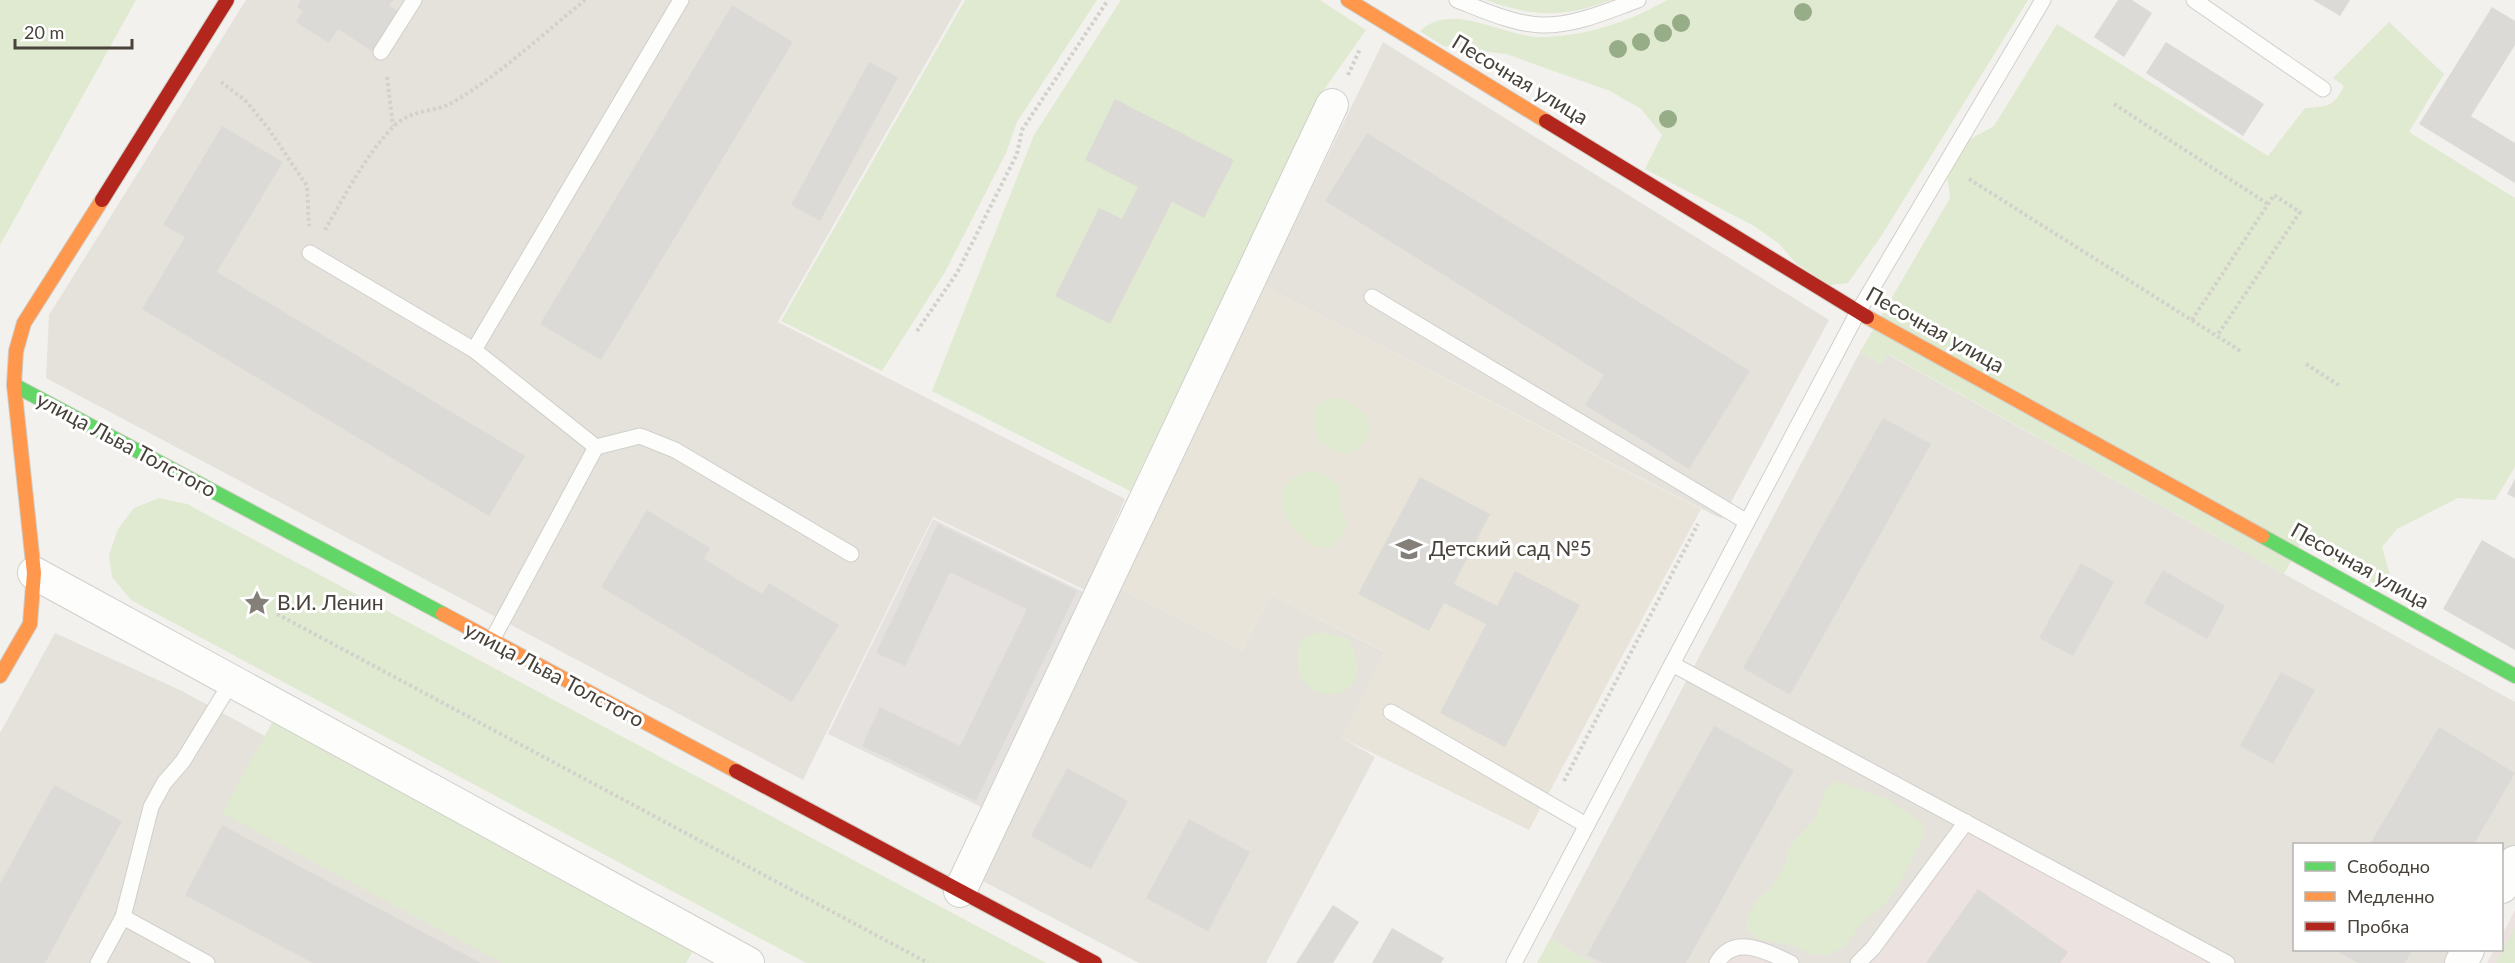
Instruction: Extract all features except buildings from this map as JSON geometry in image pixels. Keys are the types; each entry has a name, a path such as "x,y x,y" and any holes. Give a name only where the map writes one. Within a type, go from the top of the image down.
{"street":[{"path":"0,676 30,624 34,573 14,385 16,351 24,323 227,0"},
{"name":"Песочная улица","path":"1348,0 1858,312 2515,676"},
{"path":"960,891 1332,105"},
{"name":"улица Льва Толстого","path":"14,385 1095,963"},
{"path":"34,573 748,963"},
{"path":"2503,885 2515,862"}],"lane":[{"path":"381,52 414,0"},
{"path":"474,350 681,0"},
{"path":"1457,0 1494,14 1540,25 1583,20 1638,0"},
{"path":"1514,963 1858,312 2043,0"},
{"path":"2194,0 2323,89"},
{"path":"310,253 474,350 596,447"},
{"path":"1372,297 1747,522"},
{"path":"491,642 596,447 640,436 675,450 851,554"},
{"path":"1672,664 2227,963"},
{"path":"98,963 123,917 151,807 164,783 183,761 232,681"},
{"path":"1391,712 1586,825"},
{"path":"1858,963 1873,948 1966,822"},
{"path":"123,917 207,963"},
{"path":"1717,963 1733,948 1745,946 1757,947 1791,963"}],"path":[{"path":"310,253 364,165 393,127 414,112 452,104 483,84 585,0"},
{"path":"917,331 957,273 1017,154 1022,130 1108,0"},
{"path":"1350,70 1363,44"},
{"path":"381,52 389,88 393,127"},
{"path":"221,82 245,100 268,128 307,186 310,253"},
{"path":"2114,104 2268,204"},
{"path":"1944,164 2242,352"},
{"path":"2192,320 2274,195 2300,212 2217,336"},
{"path":"2306,364 2340,386"},
{"path":"1551,805 1711,500"},
{"path":"277,614 928,963"}],"shaded area":[{"path":"246,0 962,0 778,322 1125,499 1085,590 933,517 803,780 46,378 49,315"},
{"path":"1383,42 1829,320 1722,519 1264,286"},
{"name":"Детский сад №5","path":"1264,286 1701,509 1529,830 1342,738 1384,651 1271,595 1242,650 1120,589"},
{"path":"1860,352 1881,364 1887,354 2515,702 2515,862 2503,885 2503,843 2293,843 2293,951 2467,951 2461,963 1592,963 1550,939"},
{"path":"933,519 1084,592 981,807 828,734"},
{"path":"1120,589 1242,650 1271,595 1385,652 1342,738 1375,757 1266,963 1139,963 979,879"},
{"path":"55,633 182,691 681,963 0,963 0,733"},
{"path":"1966,822 2227,963 1858,963"},
{"path":"2515,910 2515,963 2487,963 2493,951 2503,951 2503,933"},
{"path":"1733,948 1791,963 1717,963"}],"green space":[{"path":"0,0 136,0 0,245"},
{"path":"965,0 1097,0 1017,122 1006,153 945,272 882,371 781,321"},
{"path":"1121,0 1320,0 1366,30 1321,94 1130,491 932,391 1034,135"},
{"path":"1486,0 1611,0 1579,10 1549,13 1519,10"},
{"path":"1667,0 2028,0 1880,238 1848,283 1830,285 1797,264 1778,243 1754,226 1645,169 1662,135 1641,109 1610,91 1506,54 1443,46 1420,31 1433,22 1447,19 1479,23 1527,36 1575,34 1622,21"},
{"path":"2389,22 2444,74 2409,132 2515,198 2515,467 2495,500 2458,498 2397,529 2382,547 2393,585 2386,590 2301,543 2284,574 1888,354 1881,364 1860,352 1950,198 1947,173 1963,143 1994,126 2057,24 2268,156 2305,108 2325,106 2333,102 2344,86 2333,78"},
{"path":"1335,397 1358,407 1365,415 1368,424 1369,433 1365,441 1357,449 1345,455 1321,442 1314,431 1314,415 1317,405"},
{"path":"1309,471 1325,474 1340,486 1341,509 1348,523 1341,537 1332,546 1320,547 1300,536 1286,518 1282,507 1281,497 1284,488 1291,479"},
{"path":"159,498 187,504 1046,963 806,963 131,600 112,577 109,555 118,529 134,508"},
{"path":"1320,632 1347,638 1357,662 1355,679 1346,690 1332,694 1316,692 1304,682 1298,664 1301,639"},
{"path":"273,721 693,951 686,963 502,963 222,813"},
{"path":"1838,781 1889,800 1923,823 1924,836 1899,884 1886,903 1863,922 1845,946 1830,954 1813,955 1791,945 1758,939 1747,930 1747,917 1760,897 1771,889 1786,862 1789,847 1815,819 1826,789"},
{"path":"2515,927 2515,963 2496,963"},
{"path":"1550,939 1592,963 1537,963"}],"traffic: fast":[{"path":"14,385 443,614"},
{"path":"2262,536 2515,676"}],"traffic: slow":[{"path":"1348,0 1546,121"},
{"path":"0,676 30,624 34,573 14,385 16,351 24,323 102,200"},
{"path":"1867,317 2262,536"},
{"path":"443,614 736,771"}],"traffic: jam":[{"path":"102,200 227,0"},
{"path":"1546,121 1867,317"},
{"path":"736,771 1095,963"}],"place":[{"name":"Детский сад №5","path":"1409,549"},
{"name":"В.И. Ленин","path":"257,603"}]}
